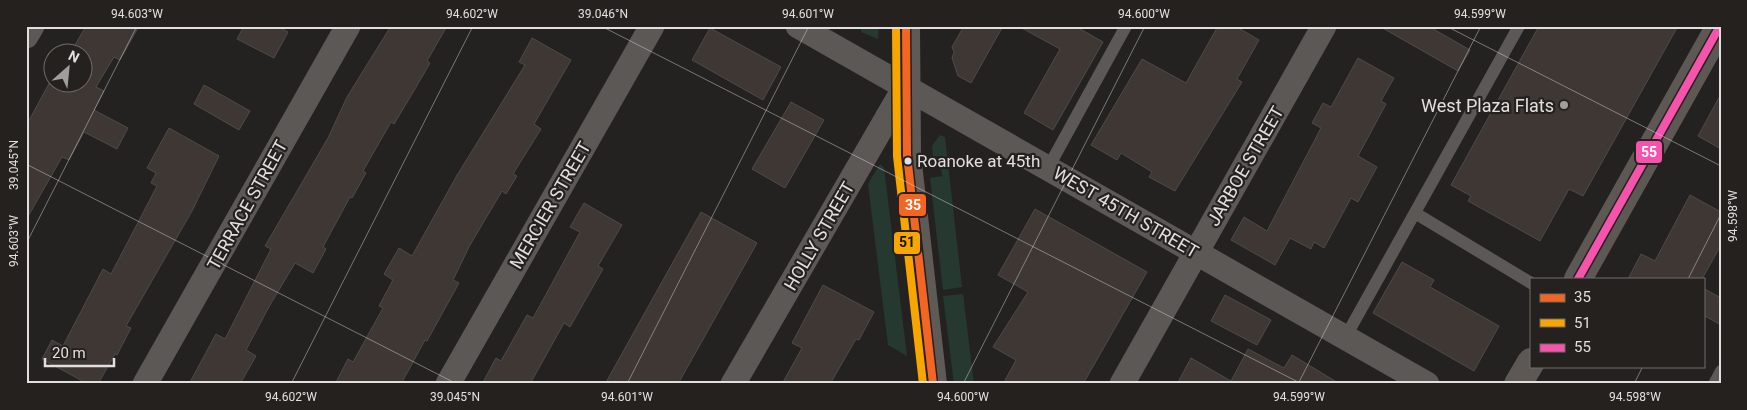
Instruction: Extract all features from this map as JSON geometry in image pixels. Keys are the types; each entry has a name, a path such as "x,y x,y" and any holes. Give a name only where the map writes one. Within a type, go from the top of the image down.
{"main road":[{"path":"1579,278 1720,26"},
{"path":"1518,384 1530,364"}],"street":[{"path":"26,36 32,26"},
{"name":"TERRACE STREET","path":"145,384 348,26"},
{"name":"MERCIER STREET","path":"448,384 652,26"},
{"name":"WEST 45TH STREET","path":"798,26 1427,384"},
{"name":"JARBOE STREET","path":"1122,384 1324,26"},
{"path":"908,28 905,87 908,155 933,384"},
{"name":"HOLLY STREET","path":"733,384 905,87"}],"lane":[{"path":"1048,168 1126,26"},
{"path":"1345,338 1519,26"},
{"path":"1415,213 1530,282"},
{"path":"1714,384 1721,371"}],"green space":[{"path":"861,26 879,26 878,39 861,32"},
{"path":"940,135 945,137 962,287 943,290 930,178 942,176 940,156 933,156 932,146"},
{"path":"880,164 884,168 907,356 888,345 868,184"},
{"path":"963,294 974,384 954,384 943,296"}],"building":[{"path":"86,26 139,26 120,60 114,57 96,87 104,91 94,110 128,128 117,149 84,132 69,160 62,157 26,220 26,126 44,92 92,92 92,42 77,42"},
{"path":"244,26 277,26 288,32 274,58 237,39"},
{"path":"391,26 447,26 427,61 430,63 415,89 394,124 391,122 363,171 366,173 352,198 350,197 323,247 326,249 313,273 295,263 270,305 246,350 256,356 240,384 189,384 216,334 225,339 271,249 265,246 328,138 347,97"},
{"path":"964,26 1003,26 971,83 958,76 952,58 954,52 952,47"},
{"path":"1018,26 1075,26 1103,42 1053,130 1024,113 1060,49"},
{"path":"1218,26 1235,26 1259,40 1237,79 1242,82 1175,191 1149,177 1152,172 1121,153 1117,160 1091,145 1142,59 1186,83"},
{"path":"1379,26 1428,26 1470,50 1458,71"},
{"name":"West Plaza Flats","path":"1539,26 1678,26 1583,196 1569,189 1540,241 1468,201 1471,196 1451,185"},
{"path":"710,28 781,67 763,100 692,60"},
{"path":"532,38 571,60 534,124 541,129 513,174 517,176 506,194 502,191 470,245 453,280 459,283 427,341 425,340 401,384 335,384 348,359 353,362 383,308 379,306 393,280 384,274 399,248 412,256 456,177 525,65 519,62"},
{"path":"1358,58 1394,78 1381,101 1386,104 1358,156 1377,167 1358,202 1351,198 1324,248 1314,242 1311,249 1290,238 1275,265 1231,240 1244,217 1267,231 1321,128 1312,123 1323,103 1331,107"},
{"path":"204,85 250,111 239,130 194,104"},
{"path":"1721,94 1721,149 1698,136"},
{"path":"791,102 824,120 785,188 752,169"},
{"path":"169,128 219,156 192,211 126,326 131,328 117,355 115,354 98,384 88,384 42,359 52,340 63,346 103,269 111,274 157,186 151,183 156,173 147,168"},
{"path":"1690,195 1721,212 1721,245 1703,278 1629,278 1641,254 1655,261"},
{"path":"584,203 622,225 598,266 603,269 570,327 564,323 530,384 482,384 496,358 501,361 527,315 533,318 580,232 570,227"},
{"path":"1035,209 1147,272 1083,384 1003,384 1016,360 993,347 1028,292 998,275"},
{"path":"701,212 757,243 678,384 605,384"},
{"path":"1402,262 1434,280 1430,287 1499,326 1474,371 1373,313"},
{"path":"823,285 874,312 859,340 856,339 830,384 782,384 802,348 792,343"},
{"path":"1704,289 1721,298 1721,325 1704,316"},
{"path":"1225,295 1271,320 1257,345 1211,321"},
{"path":"1248,349 1284,368 1292,355 1340,384 1177,384 1191,358 1231,381"}],"transit line":[{"name":"51","path":"896,26 897,156 923,384"},
{"name":"35","path":"906,26 907,155 933,384"},
{"name":"55","path":"1579,278 1720,26"}],"place":[{"name":"West Plaza Flats","path":"1564,105"},
{"name":"Roanoke at 45th","path":"908,161"}]}
